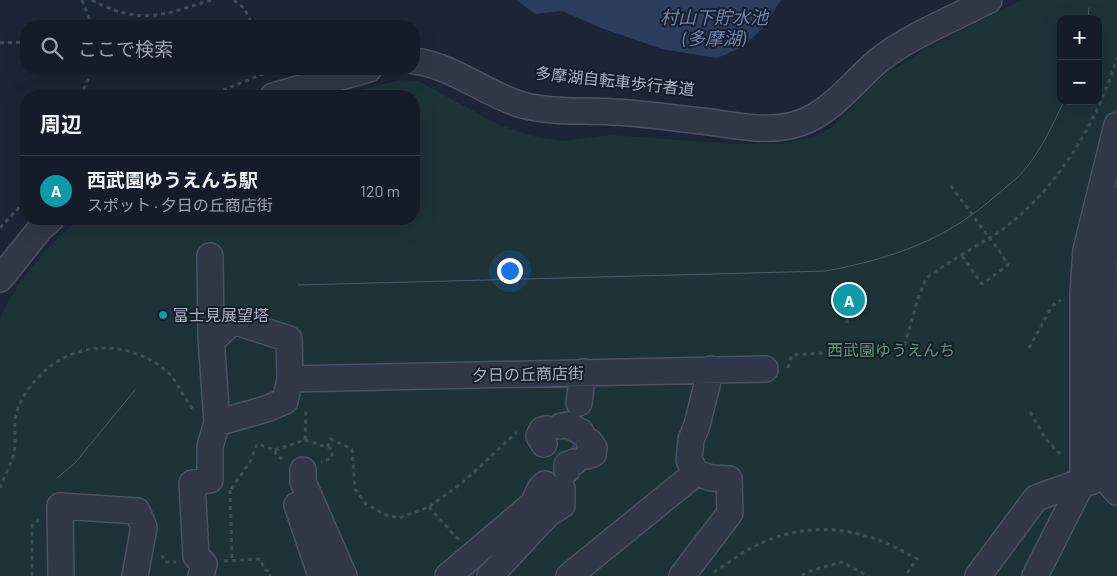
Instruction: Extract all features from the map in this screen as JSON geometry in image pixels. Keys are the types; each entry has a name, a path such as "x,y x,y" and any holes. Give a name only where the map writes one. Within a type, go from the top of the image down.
{"street":[{"path":"420,62 442,69 501,98 524,105 565,112 610,112 751,128 783,127 813,117 880,60 989,0"},
{"path":"295,90 348,75"},
{"path":"1036,576 1083,481 1083,293 1086,250 1117,125"},
{"path":"1117,200 1104,260 1105,451 1107,480 1117,492"},
{"path":"0,279 44,225"},
{"path":"200,565 192,482 210,480 210,446 215,427 210,256"},
{"path":"211,337 216,337 233,321 288,339 290,380 285,401 266,410 215,427"},
{"name":"夕日の丘商店街","path":"290,380 765,368"},
{"path":"682,576 730,513 729,479 712,478 696,473 689,460 690,440 697,424 711,369"},
{"path":"579,403 583,372"},
{"path":"978,576 1036,498 1083,481 1091,482 1098,473 1105,451"},
{"path":"448,576 533,504 561,453"},
{"path":"490,576 548,514 562,505 561,453"},
{"path":"569,576 696,473"},
{"path":"321,576 293,493 305,480 344,576"},
{"path":"61,576 60,506 136,511 144,527 135,576"}],"path":[{"path":"82,0 90,20"},
{"path":"92,0 109,9 129,14 159,16 185,10 211,0"},
{"path":"234,0 244,8 250,20"},
{"path":"0,43 20,42"},
{"path":"765,368 788,368 792,355 903,348 926,277 1004,229 1021,214 1060,170 1094,116 1108,87 1117,58"},
{"path":"83,90 90,75"},
{"path":"223,90 260,75"},
{"path":"951,186 1008,265 982,284 962,256"},
{"path":"0,228 20,206"},
{"path":"1029,348 1052,306 1072,294 1083,293"},
{"path":"0,488 14,452 14,427 18,409 24,397 53,364 80,351 107,347 122,348 153,362 174,379 190,405 215,427"},
{"path":"1030,412 1045,438 1059,454 1071,463 1083,481"},
{"path":"327,447 331,439 352,449 355,489 366,504 373,509 386,516 399,518 429,507 463,482 517,432 561,453"},
{"path":"224,496 250,462 257,444 275,450"},
{"path":"230,490 232,560"},
{"path":"429,507 472,556"},
{"path":"144,527 154,537 165,562 188,562 200,565 232,560 260,559 265,570 270,571 270,576"},
{"path":"708,576 754,547 796,532 826,527 873,537 917,559 905,576"},
{"path":"802,576 807,572 842,562 868,576"}],"green space":[{"name":"西武園ゆうえんち","path":"1021,0 1117,0 1117,576 0,576 0,320 13,293 23,279 45,252 73,225 420,225 420,90 360,90 400,80 418,81 499,125 536,137 562,141 610,135 735,144 781,144 810,138 833,127 876,82 921,52"}],"water":[{"name":"村山下貯水池 (多摩湖)","path":"516,0 781,0 762,29 743,47 717,58 662,49 604,29 562,11 535,14"}],"waterway":[{"path":"561,454 572,452 575,446"},
{"path":"469,576 486,560"}],"tram line":[{"path":"1088,15 1089,8"},
{"path":"298,285 826,271 851,266 918,245 959,224 978,210 1016,179 1028,166 1045,139 1062,105"},
{"path":"57,478 75,463 135,390"}],"place":[{"name":"西武園ゆうえんち駅","path":"849,300"},
{"name":"富士見展望塔","path":"163,315"}]}
